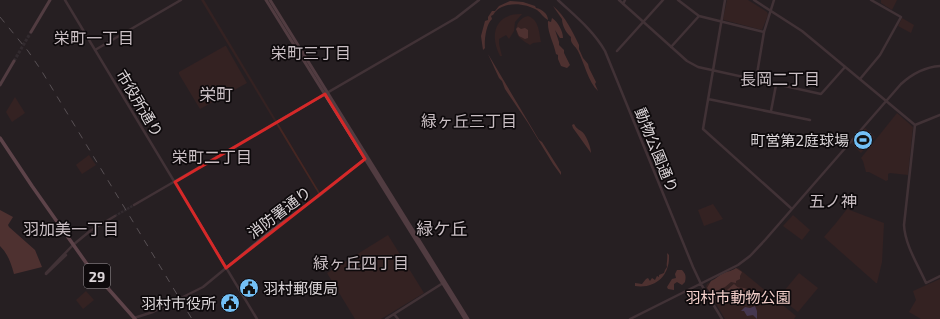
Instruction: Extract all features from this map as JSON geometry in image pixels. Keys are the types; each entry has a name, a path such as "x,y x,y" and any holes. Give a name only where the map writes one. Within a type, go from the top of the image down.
{"main road":[{"path":"31,32 50,0"},
{"path":"266,0 326,93"},
{"path":"270,0 465,319"},
{"path":"0,85 14,61"},
{"name":"29","path":"0,138 89,267 134,319"},
{"path":"444,283 468,319"}],"street":[{"name":"市役所通り","path":"65,0 257,319"},
{"path":"95,50 181,0"},
{"path":"134,205 456,18 479,0"},
{"name":"動物公園通り","path":"558,0 587,26 605,51 687,252 701,284 722,319"},
{"path":"619,0 694,66 821,94 845,67"},
{"path":"623,4 625,0"},
{"path":"617,51 663,0"},
{"path":"678,0 699,16 764,32"},
{"path":"725,0 703,129 792,209"},
{"path":"754,0 802,31 915,125"},
{"path":"756,80 764,32 774,0"},
{"path":"860,79 880,55 901,17 871,0"},
{"path":"671,47 699,16"},
{"path":"630,319 738,265 750,256 901,84 913,74 940,66"},
{"path":"771,111 776,85"},
{"path":"708,99 810,120"},
{"path":"915,125 940,115"},
{"path":"915,125 904,225 905,232 926,283 940,276"},
{"name":"消防署通り","path":"134,319 153,312 205,286 272,230 366,158"},
{"path":"46,274 90,231 115,216"},
{"path":"386,319 444,283"},
{"path":"394,314 398,319"}],"highlighted area":[{"path":"325,94 365,159 226,268 175,182"}],"green space":[{"path":"201,0 204,0 320,193 319,194 318,193"},
{"path":"727,0 748,0 767,12 768,15 762,30 724,20"},
{"path":"881,0 897,0 892,10 881,3"},
{"path":"522,14 515,22 514,31 509,39 506,35 499,39 502,56 500,56 495,40 495,33 500,21 506,17"},
{"path":"528,16 536,23 541,42 530,45 520,38 516,31 517,25 521,19"},
{"path":"902,18 914,25 911,33 898,26"},
{"path":"225,46 247,83 200,109 179,72"},
{"path":"15,97 25,113 12,122 6,112"},
{"path":"897,113 913,127 908,175 890,173 888,174 888,180 886,181 869,172 866,172 861,158"},
{"name":"町営第2庭球場","path":"865,128 875,137 861,153 851,143"},
{"path":"89,155 96,165 82,174 76,165"},
{"path":"713,204 723,219 704,226 698,210"},
{"path":"847,209 884,223 882,262 877,283 824,237"},
{"path":"793,215 810,230 802,240 783,226"},
{"path":"388,235 424,293 381,319 355,319 327,273"},
{"name":"羽村市動物公園","path":"738,268 796,316 794,319 725,319 706,287 707,284"},
{"path":"799,273 818,288 798,312 779,297"},
{"path":"940,279 940,319 921,319 909,312 916,300 913,291"},
{"path":"86,291 94,300 83,309 76,300"}],"shaded area":[{"path":"510,1 523,2 535,6 544,12 548,20 537,10 527,6 515,4 499,8 491,16 492,19 487,29 485,48 483,50 481,36 485,21 488,20 488,17 492,11 495,11 499,6"},
{"path":"553,6 562,15 571,29 579,45 583,58 588,64 596,82 595,84 598,91 589,77 578,51 572,43 571,37 565,29 562,19"},
{"path":"552,18 558,24 562,32 563,38 560,38 555,30 559,45 564,50 570,65 567,68 561,66 558,55 556,54 548,25 548,21 551,22"},
{"path":"518,27 528,30 528,38 525,39 519,36 516,29"},
{"path":"488,54 539,140 542,142 561,172 561,175 505,89"},
{"path":"574,124 586,138 591,153 573,128 572,125"},
{"path":"0,210 13,217 8,225 9,227 35,250 42,267 14,274 9,259 0,246"},
{"path":"667,253 669,255 669,262 664,275 660,280 649,285 635,286 635,283 642,284 648,278 650,281 652,278 655,280 657,276 659,277 659,275 664,273 667,267"},
{"path":"736,268 742,272 740,279 736,281 736,283 731,282 720,289 716,292 718,297 713,299 707,288 711,281"},
{"path":"677,270 682,270 684,273 686,277 685,282 682,285 677,282 674,284 674,290 668,289 667,287 672,279 676,278 675,274"},
{"path":"734,284 747,289 747,291 749,290 755,292 754,296 758,299 757,304 754,305 754,301 743,297 735,290 731,292 727,290"},
{"path":"755,306 757,311 757,319 753,315 747,316 744,311 741,311 745,307 750,308"}],"tunnel":[{"path":"14,61 31,32"},
{"path":"115,216 134,205"}],"railway":[{"path":"0,17 28,51 41,70 192,319"}],"place":[{"name":"町営第2庭球場","path":"863,140"},
{"name":"羽村郵便局","path":"249,288"},
{"name":"羽村市役所","path":"230,303"}],"district":[{"name":"栄町一丁目","path":"94,37"},
{"name":"栄町三丁目","path":"311,52"},
{"name":"長岡二丁目","path":"780,78"},
{"name":"栄町","path":"216,94"},
{"name":"緑ヶ丘三丁目","path":"469,120"},
{"name":"栄町二丁目","path":"212,156"},
{"name":"五ノ神","path":"833,200"},
{"name":"羽加美一丁目","path":"71,228"},
{"name":"緑ケ丘","path":"442,228"},
{"name":"緑ヶ丘四丁目","path":"361,262"}]}
